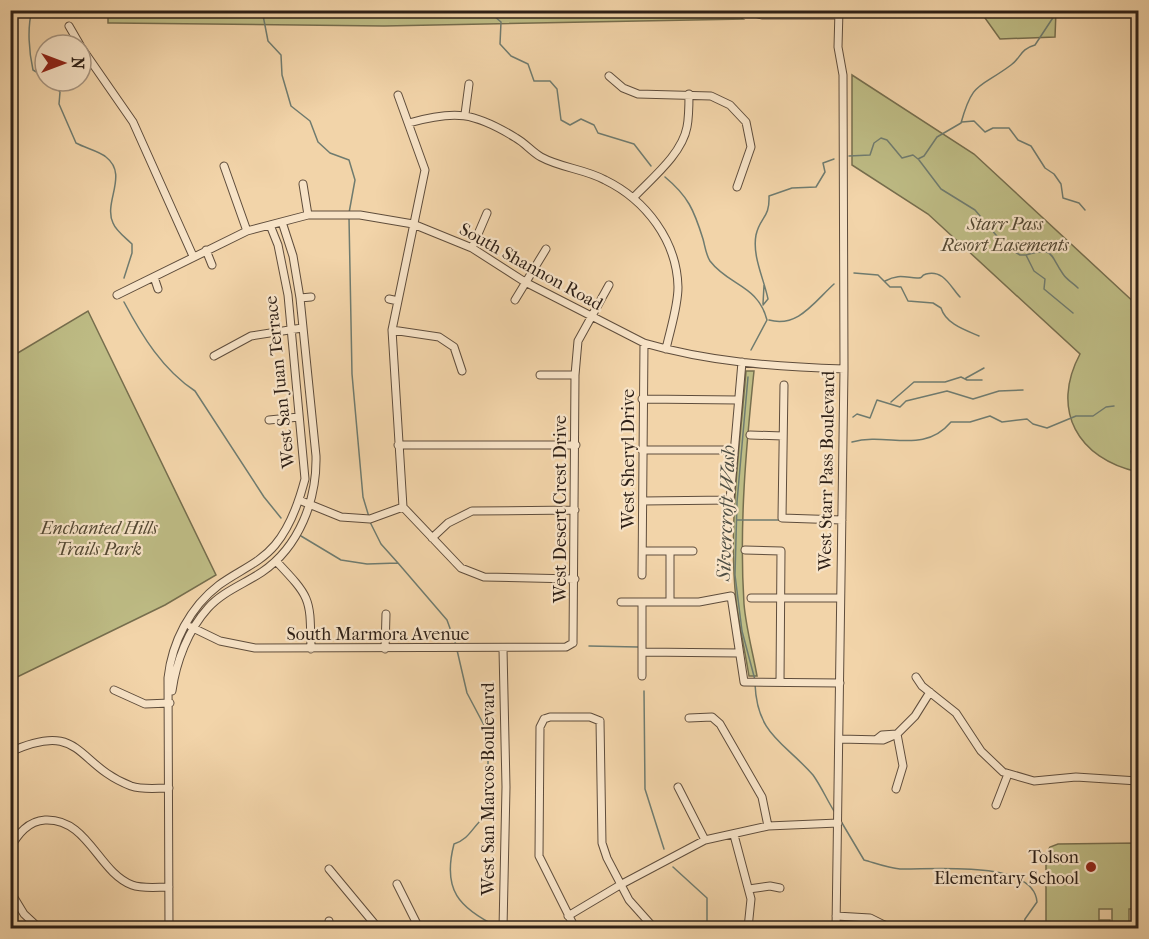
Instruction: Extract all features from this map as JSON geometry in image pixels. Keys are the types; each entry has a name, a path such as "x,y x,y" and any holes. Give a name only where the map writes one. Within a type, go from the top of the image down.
{"street":[{"path":"743,10 762,15 840,12"},
{"name":"West Starr Pass Boulevard","path":"836,928 844,369 843,75 838,48 840,12"},
{"path":"69,26 73,33"},
{"path":"93,65 133,122 193,256"},
{"path":"609,76 623,88 638,94 711,96 730,105 746,122 751,147 737,187"},
{"path":"465,114 469,84"},
{"path":"634,197 680,144 687,128 689,94"},
{"path":"398,95 425,170 392,330 402,507 461,568 484,578 575,579"},
{"path":"409,123 440,114 465,114 517,138 540,156 604,179 634,197 658,225 675,257 678,289 666,349"},
{"path":"224,166 247,231"},
{"path":"303,184 308,215"},
{"path":"472,248 488,213"},
{"name":"South Shannon Road","path":"117,295 247,231 308,215 360,216 413,224 472,248 525,282 645,343 666,349 742,362 784,367 844,369"},
{"name":"West San Juan Terrace","path":"170,703 179,660 193,628 208,608 224,594 276,561 294,537 310,506 316,480 316,456 300,298 293,256 282,222"},
{"name":"West San Juan Terrace","path":"169,928 170,703 168,678 170,656 186,623 199,605 219,585 248,568 275,546 286,531 305,479 281,259 270,225"},
{"path":"514,300 546,249"},
{"path":"206,250 212,265"},
{"path":"154,277 158,290"},
{"name":"West Desert Crest Drive","path":"575,645 575,375 578,341 609,285"},
{"name":"West San Juan Terrace","path":"300,298 311,297"},
{"path":"389,299 398,301"},
{"path":"214,356 251,336 302,328"},
{"path":"392,330 439,337 454,347 462,371"},
{"name":"West Sheryl Drive","path":"642,575 642,399 645,343"},
{"path":"643,501 730,500 742,362"},
{"path":"540,375 575,375"},
{"path":"784,385 782,518 842,520"},
{"path":"642,399 738,400"},
{"path":"269,420 299,417"},
{"path":"750,435 783,436"},
{"path":"398,446 576,445"},
{"path":"642,450 733,450"},
{"path":"299,500 341,517 373,519 402,507"},
{"path":"432,538 448,523 472,511 575,510"},
{"path":"745,550 781,551 780,682"},
{"path":"643,551 693,551"},
{"path":"670,551 670,601"},
{"path":"276,561 303,589 310,604 311,649"},
{"path":"621,602 699,602 731,596 744,682 840,683"},
{"path":"751,598 840,598"},
{"path":"642,603 642,676"},
{"path":"385,649 386,614"},
{"name":"South Marmora Avenue","path":"186,623 234,646 311,649 503,649 575,645"},
{"name":"West San Marcos Boulevard","path":"503,649 506,778 503,928"},
{"path":"642,652 739,653"},
{"path":"916,677 956,713 990,762 1008,774 1034,781 1076,777 1138,781"},
{"path":"114,690 145,704 170,703"},
{"path":"839,740 883,740 897,734 915,716 930,692"},
{"path":"574,928 539,856 540,727 542,718 590,717 601,719 602,843 620,885 637,911 654,928"},
{"path":"689,718 716,718 762,797 768,826"},
{"path":"896,789 903,766 897,734"},
{"path":"10,752 46,739 63,740 132,786 169,788"},
{"path":"996,805 1008,774"},
{"path":"678,787 705,840"},
{"path":"10,848 17,835 27,826 40,820 54,820 67,824 81,835 122,878 132,885 169,887"},
{"path":"568,916 620,885 705,840 768,826 838,824"},
{"path":"734,835 749,889 751,908 748,928"},
{"path":"329,869 378,928"},
{"path":"398,884 419,928"},
{"path":"749,889 770,886 780,888"},
{"path":"10,891 24,914 39,928"},
{"path":"836,916 861,917 892,928"},
{"path":"861,917 861,927"},
{"path":"836,928 882,924"}],"green space":[{"path":"108,10 730,10 743,19 384,26 108,23"},
{"path":"980,11 1056,11 1055,37 1000,39"},
{"name":"Starr Pass Resort Easements","path":"852,75 974,154 1138,306 1138,472 1099,456 1085,444 1075,429 1069,413 1068,394 1071,375 1080,354 928,214 852,165"},
{"name":"Enchanted Hills Trails Park","path":"88,311 216,575 165,605 11,680 11,357"},
{"path":"746,371 754,371 744,487 743,575 745,613 757,676 749,676 737,609 734,571 734,514"},
{"name":"Tolson Elementary School","path":"1138,843 1138,909 1129,909 1129,928 1112,928 1112,909 1099,909 1099,920 1110,920 1110,928 1046,928 1046,854 1050,847 1058,844"}],"waterway":[{"path":"32,10 29,32 33,70"},
{"path":"262,10 268,41 281,55 282,75 291,106 310,121 318,142 330,153 349,160 355,180 349,213"},
{"name":"Silvercroft Wash","path":"487,10 501,22 500,44 511,56 528,64 534,81 550,81 557,89 561,120 570,125 581,119 594,125 598,133 634,144 651,166"},
{"path":"849,156 870,155 874,143 881,138 887,140 902,158 913,155 918,159 924,156 937,137 961,123 969,99 978,87 1011,65 1023,51 1035,45 1058,10"},
{"path":"60,93 59,104 76,143 106,157 115,172 111,215 116,229 132,244 132,253 124,278"},
{"path":"962,122 974,121 985,132 993,128 1009,128 1018,140 1031,146 1045,168 1054,174 1061,184 1063,198 1079,203 1085,210"},
{"path":"763,305 768,299 755,243 758,229 768,209 769,196 792,188 816,187 825,172 823,163 834,159"},
{"path":"919,160 941,189 975,210 1006,247 1020,255 1026,255 1034,271 1045,279 1044,289 1073,313"},
{"name":"Silvercroft Wash","path":"665,177 689,204 710,261 750,293 763,308 767,320 751,350"},
{"path":"349,218 352,374 363,497 369,517"},
{"path":"1026,255 1047,252 1065,276 1078,288"},
{"path":"854,273 878,275 890,287 901,287 908,301 933,303 941,308 943,314 952,322 979,336"},
{"path":"885,281 897,277 919,278 926,274 938,274 960,297"},
{"path":"769,320 789,320 797,317 834,284"},
{"path":"763,304 764,285"},
{"path":"124,302 163,363 195,391 264,497 281,518"},
{"path":"966,378 984,368"},
{"name":"Silvercroft Wash","path":"748,377 737,502 735,575 742,631 755,680"},
{"path":"891,402 914,382 945,382 961,377 967,380 982,380"},
{"path":"853,417 857,414 870,418 877,400 900,407 906,401 947,391 973,399 999,391 1023,390"},
{"path":"852,442 929,438 951,422 970,422 990,416 1002,422 1027,419 1033,424 1047,428 1076,416 1093,416 1106,407 1114,406"},
{"path":"1131,451 1138,485"},
{"path":"737,520 780,520"},
{"path":"370,522 381,544 398,563"},
{"path":"301,536 341,560 367,564 398,563 447,620 456,645"},
{"path":"589,646 638,647"},
{"path":"457,650 467,693 485,727 488,743 488,785 494,802 493,812 481,820 465,838 454,844 450,874 452,885 464,905 498,927"},
{"name":"Silvercroft Wash","path":"755,684 757,701 767,727 813,775 834,811"},
{"path":"644,691 645,789 664,849"},
{"name":"Silvercroft Wash","path":"842,823 864,860 886,867 979,870 1019,879 1031,888 1037,902 1025,919 1023,928"},
{"path":"673,867 707,898 707,928"}],"place":[{"name":"Tolson Elementary School","path":"1091,867"}]}
